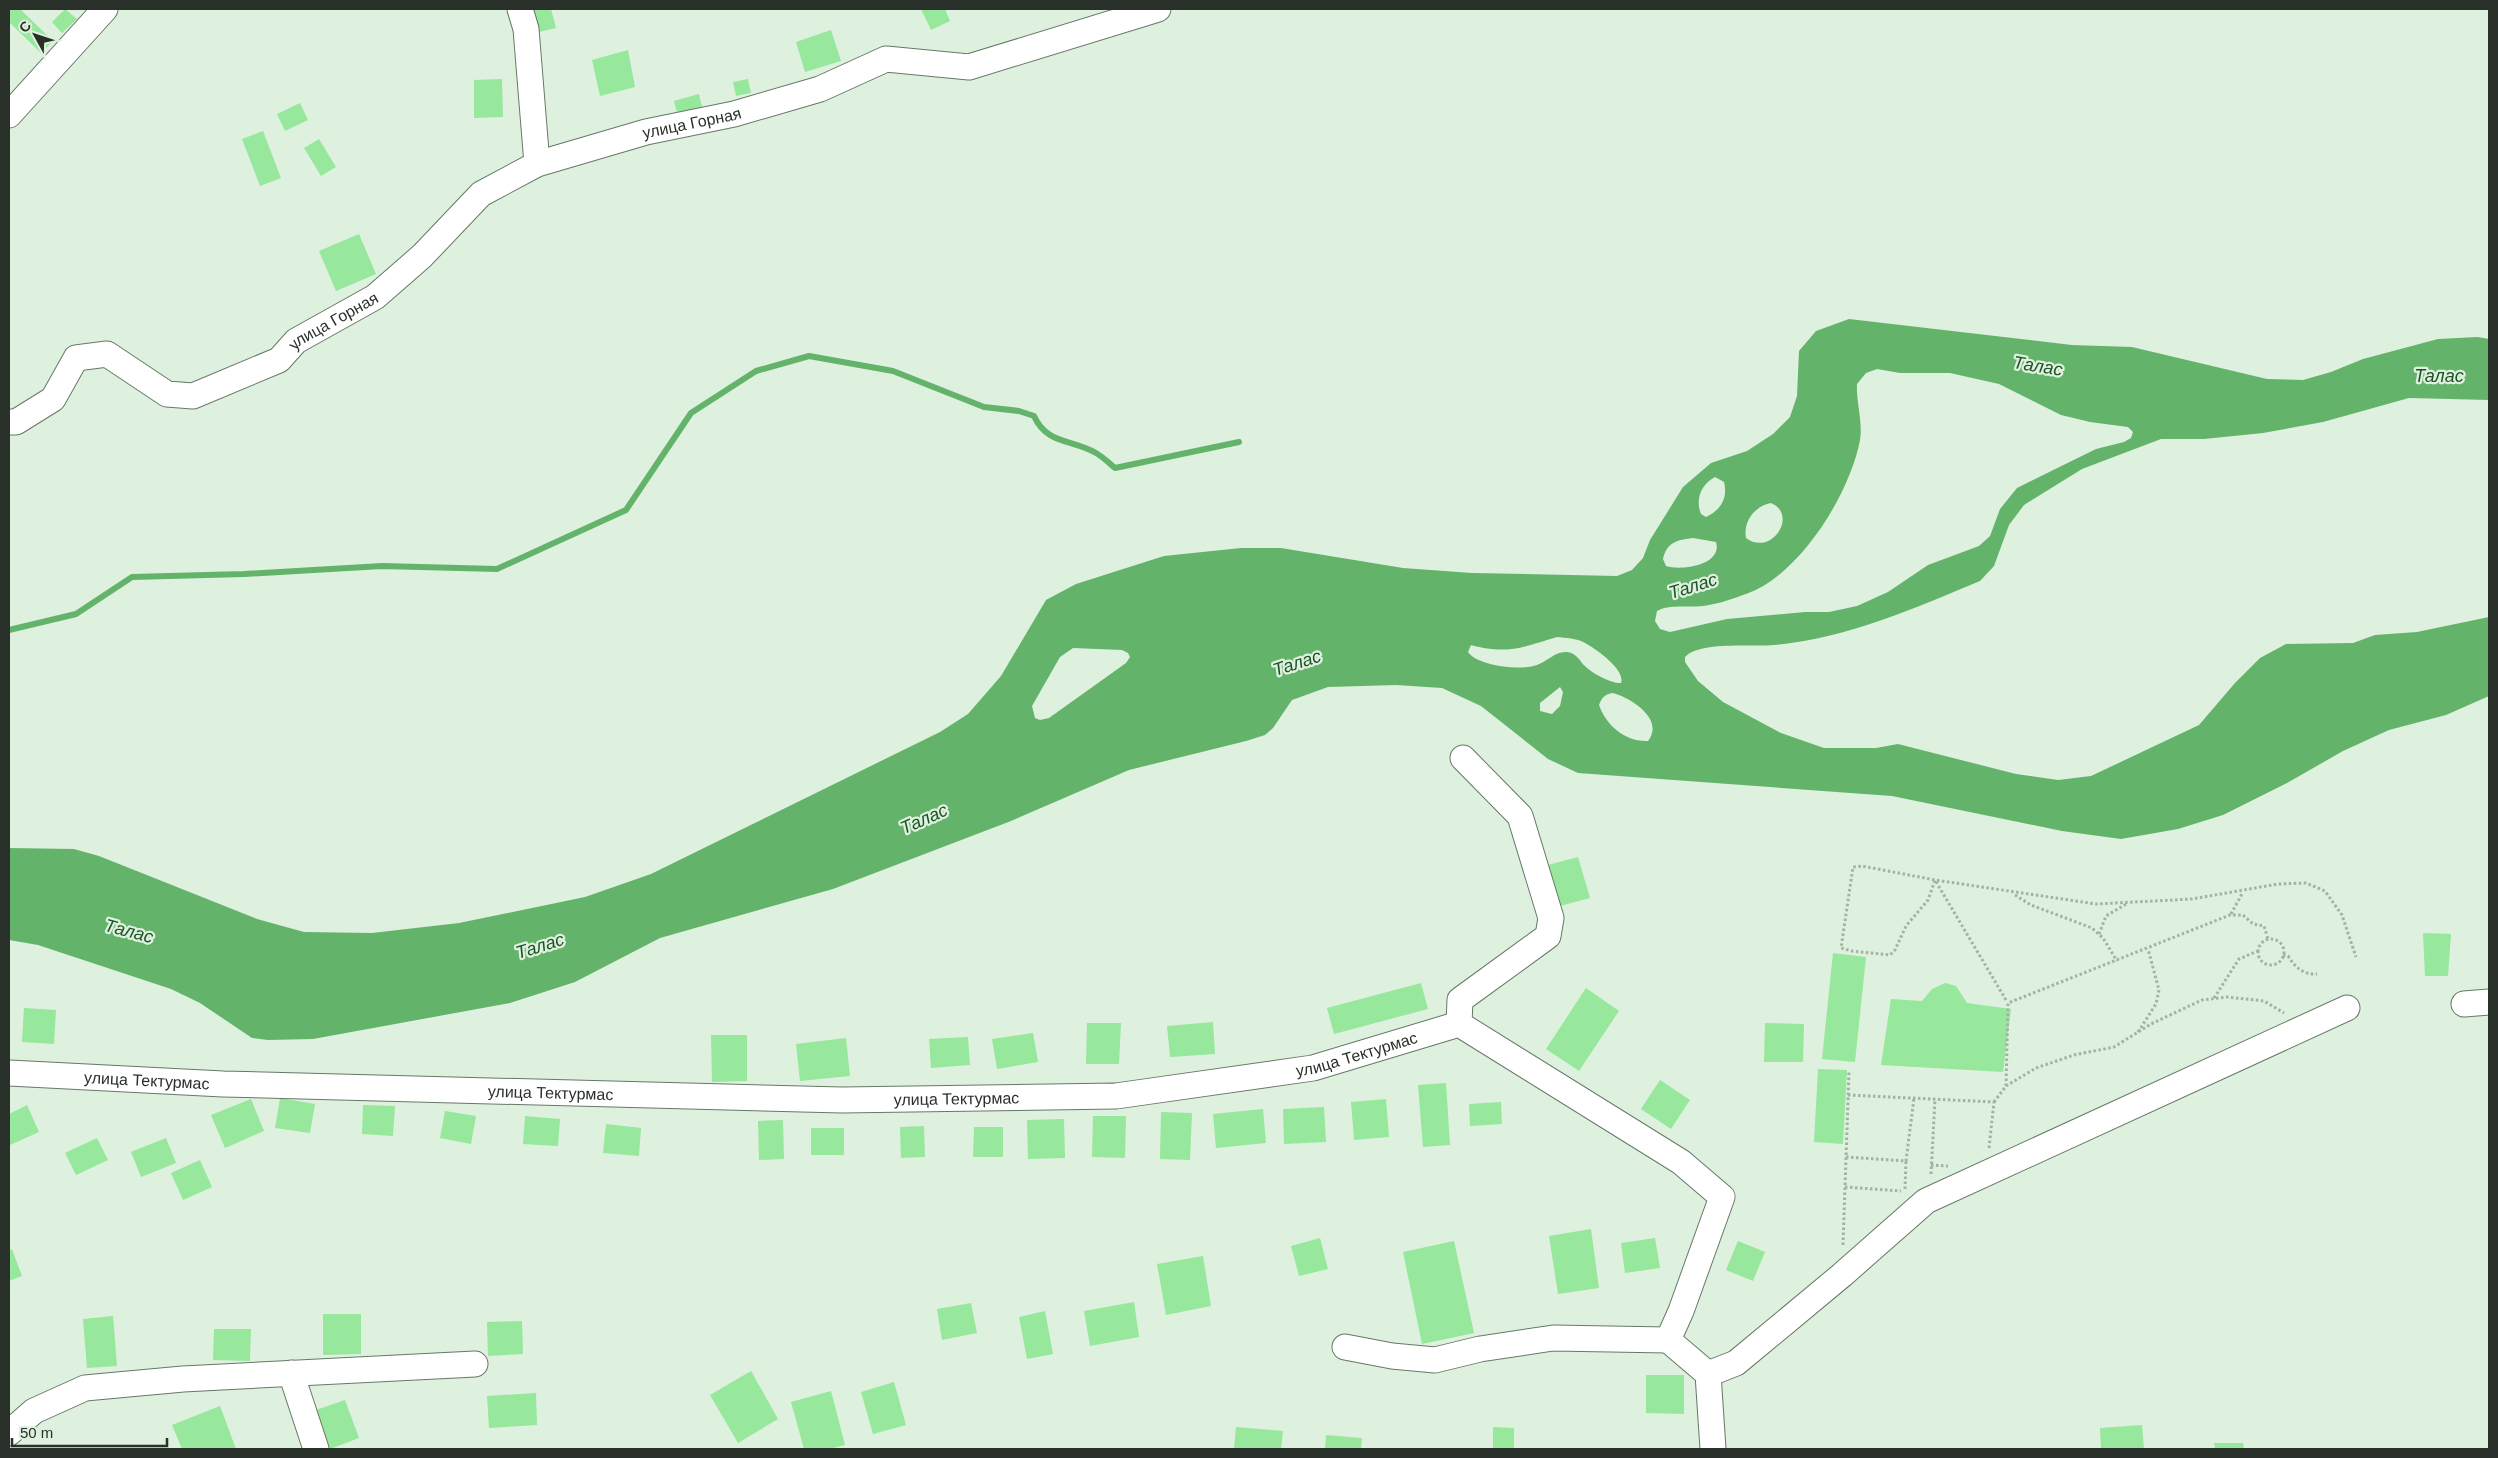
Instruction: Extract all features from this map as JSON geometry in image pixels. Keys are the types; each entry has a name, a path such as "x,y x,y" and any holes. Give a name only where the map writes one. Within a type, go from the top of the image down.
{"street":[{"path":"9,114 105,9"},
{"path":"520,9 526,29 537,164"},
{"name":"улица Горная","path":"9,422 16,422 52,399 76,358 107,354 167,394 193,396 279,360 296,341 375,297 422,256 481,194 537,164 646,132 734,114 820,89 886,59 969,67 1158,9"},
{"path":"1462,758 1520,816 1551,918 1548,936 1460,1000 1459,1024 1681,1162 1722,1196 1681,1311 1668,1340"},
{"path":"2464,1004 2489,1002"},
{"path":"1708,1374 1736,1363 1842,1275 1926,1201 2347,1008"},
{"name":"улица Тектурмас","path":"9,1073 223,1084 842,1100 1116,1096 1313,1068 1459,1024"},
{"path":"1345,1347 1392,1356 1435,1360 1480,1348 1552,1338 1668,1340 1708,1374 1713,1449"},
{"path":"9,1433 34,1411 85,1388 291,1373 475,1364"},
{"path":"291,1373 316,1449"}],"path":[{"path":"1935,880 1928,900 1906,926 1895,950 1890,955 1852,951 1842,948 1852,867 1862,866 2012,893 2096,904 2192,900 2278,884 2306,882 2325,891 2342,915 2356,957"},
{"path":"1935,880 2006,1000"},
{"path":"2230,915 2242,892"},
{"path":"2012,893 2031,905 2092,928 2099,934 2117,961"},
{"path":"2099,934 2106,916 2129,902"},
{"path":"2006,1086 2008,1003 2230,915 2243,915 2253,924 2264,926 2268,939"},
{"path":"2268,939 2280,942 2284,952 2279,963 2267,965 2258,958 2259,946 2268,939"},
{"path":"2138,1033 2156,1004 2159,990 2148,949"},
{"path":"2213,999 2239,959 2258,951"},
{"path":"2283,955 2288,956 2294,966 2304,973 2317,974"},
{"path":"1986,1173 1994,1102 2006,1086 2036,1068 2074,1055 2114,1047 2202,1000 2227,997 2264,1001 2305,1027"},
{"path":"1842,1275 1849,1071"},
{"path":"1848,1095 1994,1102"},
{"path":"1905,1192 1906,1162 1914,1098"},
{"path":"1930,1182 1935,1099"},
{"path":"1846,1157 1906,1162"},
{"path":"1845,1187 1913,1191"}],"water":[{"name":"Талас","path":"1849,319 2072,345 2132,347 2267,379 2303,380 2331,372 2363,359 2438,339 2478,337 2489,339 2489,400 2409,398 2323,422 2263,433 2204,439 2161,439 2082,469 2024,505 2009,525 1994,566 1980,581 1879,621 1827,636 1801,642 1774,645 1714,647 1692,652 1685,657 1685,662 1698,681 1723,702 1781,733 1824,748 1876,748 1898,744 2016,774 2058,780 2091,776 2199,725 2235,683 2260,658 2286,644 2353,643 2375,635 2417,632 2489,617 2489,696 2446,715 2389,730 2343,751 2287,783 2223,815 2178,829 2121,839 2062,831 1892,796 1578,773 1548,759 1481,706 1442,688 1396,685 1328,687 1292,700 1273,728 1265,735 1129,770 1011,821 833,889 660,938 575,982 510,1003 313,1039 268,1040 252,1038 200,1003 171,989 38,945 9,940 9,848 74,849 99,856 257,919 304,932 372,933 459,923 585,897 651,874 940,732 968,714 1001,676 1046,600 1076,584 1164,556 1241,548 1281,548 1403,568 1472,573 1617,576 1632,570 1643,558 1650,540 1683,487 1711,463 1747,451 1773,434 1790,417 1797,396 1799,351 1816,331","holes":["1877,369 1900,373 1950,373 1999,384 2061,415 2090,422 2128,427 2133,432 2131,438 2124,442 2096,449 2017,488 2000,509 1990,536 1979,546 1928,565 1888,592 1857,606 1829,612 1805,612 1727,619 1670,632 1660,629 1655,621 1657,611 1669,607 1714,604 1746,594 1766,584 1785,570 1803,552 1834,508 1854,461 1861,433 1857,384 1866,373","1715,477 1724,482 1725,488 1722,503 1716,511 1706,517 1701,514 1699,509 1700,493 1706,484","1771,503 1779,509 1782,516 1782,524 1772,538 1764,542 1755,542 1746,538 1746,526 1751,515 1760,507","1693,538 1716,542 1716,550 1707,561 1690,567 1666,566 1663,559 1667,549 1670,545","1557,637 1582,641 1609,660 1619,672 1621,683 1608,680 1589,670 1575,655 1569,652 1558,654 1530,667 1490,664 1480,661 1468,652 1471,645 1506,650","1073,648 1122,650 1128,653 1130,657 1126,663 1049,718 1040,720 1035,718 1032,706 1060,657","1560,687 1563,692 1560,706 1552,714 1540,711 1540,703","1613,693 1644,711 1652,725 1652,733 1648,741 1640,741 1624,735 1606,719 1599,705 1606,695"]}],"building":[{"path":"9,9 20,9 53,41 41,53 9,22"},
{"path":"65,9 77,19 62,33 52,22"},
{"path":"533,9 551,9 556,28 539,32"},
{"path":"921,9 945,9 950,21 931,30"},
{"path":"831,30 841,61 805,72 796,42"},
{"path":"628,50 635,87 600,96 592,60"},
{"path":"502,79 503,117 474,118 474,80"},
{"path":"748,79 751,93 736,96 733,82"},
{"path":"699,94 702,107 677,113 674,101"},
{"path":"300,103 308,120 285,131 277,114"},
{"path":"263,131 281,178 260,186 242,139"},
{"path":"319,139 336,167 321,176 304,148"},
{"path":"359,234 376,274 336,291 319,251"},
{"path":"1578,857 1590,898 1560,906 1548,865"},
{"path":"2423,933 2451,934 2448,976 2425,976"},
{"path":"1833,953 1866,957 1855,1062 1822,1059"},
{"path":"1421,983 1428,1009 1334,1034 1327,1008"},
{"path":"1945,983 1956,986 1967,1003 2011,1009 2003,1072 1881,1065 1891,999 1922,1001 1932,989"},
{"path":"1586,988 1619,1011 1579,1071 1546,1049"},
{"path":"24,1008 56,1010 54,1044 22,1042"},
{"path":"1213,1022 1215,1054 1170,1057 1167,1026"},
{"path":"1087,1023 1121,1023 1119,1064 1086,1064"},
{"path":"1765,1023 1804,1024 1803,1062 1764,1062"},
{"path":"1033,1033 1038,1062 997,1069 992,1039"},
{"path":"711,1035 747,1035 747,1081 712,1082"},
{"path":"968,1037 970,1065 931,1068 929,1039"},
{"path":"846,1038 850,1076 800,1081 796,1044"},
{"path":"1818,1069 1847,1070 1843,1144 1814,1142"},
{"path":"1660,1080 1690,1100 1671,1129 1641,1109"},
{"path":"1446,1083 1450,1145 1423,1147 1418,1085"},
{"path":"280,1098 315,1104 310,1133 275,1128"},
{"path":"251,1099 264,1131 225,1148 211,1115"},
{"path":"1386,1099 1389,1137 1354,1140 1351,1102"},
{"path":"1501,1102 1502,1124 1470,1126 1469,1104"},
{"path":"27,1105 39,1132 10,1145 9,1114"},
{"path":"363,1105 395,1106 393,1136 362,1134"},
{"path":"1324,1107 1326,1142 1284,1144 1283,1109"},
{"path":"1263,1109 1266,1143 1216,1148 1213,1114"},
{"path":"445,1111 476,1116 471,1144 440,1138"},
{"path":"1161,1112 1192,1113 1190,1160 1160,1159"},
{"path":"525,1116 560,1119 558,1146 523,1144"},
{"path":"1093,1116 1126,1116 1125,1158 1092,1157"},
{"path":"1064,1119 1065,1158 1028,1159 1027,1120"},
{"path":"783,1120 784,1159 759,1160 758,1121"},
{"path":"606,1124 641,1128 639,1156 603,1153"},
{"path":"924,1126 925,1157 901,1158 900,1127"},
{"path":"974,1127 1003,1127 1003,1157 973,1157"},
{"path":"811,1128 844,1128 844,1155 811,1155"},
{"path":"97,1138 108,1160 76,1175 65,1153"},
{"path":"166,1138 176,1163 141,1177 131,1152"},
{"path":"200,1160 212,1187 183,1200 171,1173"},
{"path":"1591,1229 1599,1288 1558,1294 1549,1236"},
{"path":"1320,1238 1328,1269 1299,1276 1291,1246"},
{"path":"1655,1238 1660,1268 1625,1273 1621,1243"},
{"path":"1454,1241 1474,1333 1422,1344 1403,1252"},
{"path":"1738,1241 1765,1252 1753,1281 1726,1270"},
{"path":"12,1249 22,1276 9,1281 9,1251"},
{"path":"1203,1256 1211,1306 1166,1315 1157,1264"},
{"path":"1134,1302 1139,1337 1090,1346 1084,1311"},
{"path":"971,1303 977,1333 942,1340 937,1309"},
{"path":"1045,1311 1053,1354 1027,1359 1019,1317"},
{"path":"323,1314 361,1314 361,1354 323,1355"},
{"path":"113,1316 117,1366 87,1368 83,1319"},
{"path":"522,1321 523,1354 488,1356 487,1322"},
{"path":"214,1329 251,1329 250,1361 213,1360"},
{"path":"751,1371 778,1419 738,1443 710,1395"},
{"path":"1646,1375 1684,1375 1684,1414 1646,1413"},
{"path":"894,1382 906,1425 873,1434 861,1392"},
{"path":"831,1391 845,1445 829,1449 804,1449 791,1402"},
{"path":"536,1393 537,1425 489,1428 487,1396"},
{"path":"345,1400 359,1438 330,1449 316,1410"},
{"path":"220,1406 236,1449 182,1449 172,1425"},
{"path":"2142,1425 2144,1449 2101,1449 2100,1428"},
{"path":"1236,1427 1283,1431 1281,1449 1234,1449"},
{"path":"1493,1427 1514,1428 1514,1449 1493,1449"},
{"path":"1326,1435 1362,1438 1361,1449 1325,1449"},
{"path":"2214,1443 2243,1443 2244,1449 2215,1449"}],"waterway":[{"path":"9,630 76,614 132,577 244,574 382,566 497,569 626,510 691,413 756,371 809,356 893,371 984,407 1019,411 1034,416 1039,425 1053,437 1096,453 1115,468 1239,442"}]}
